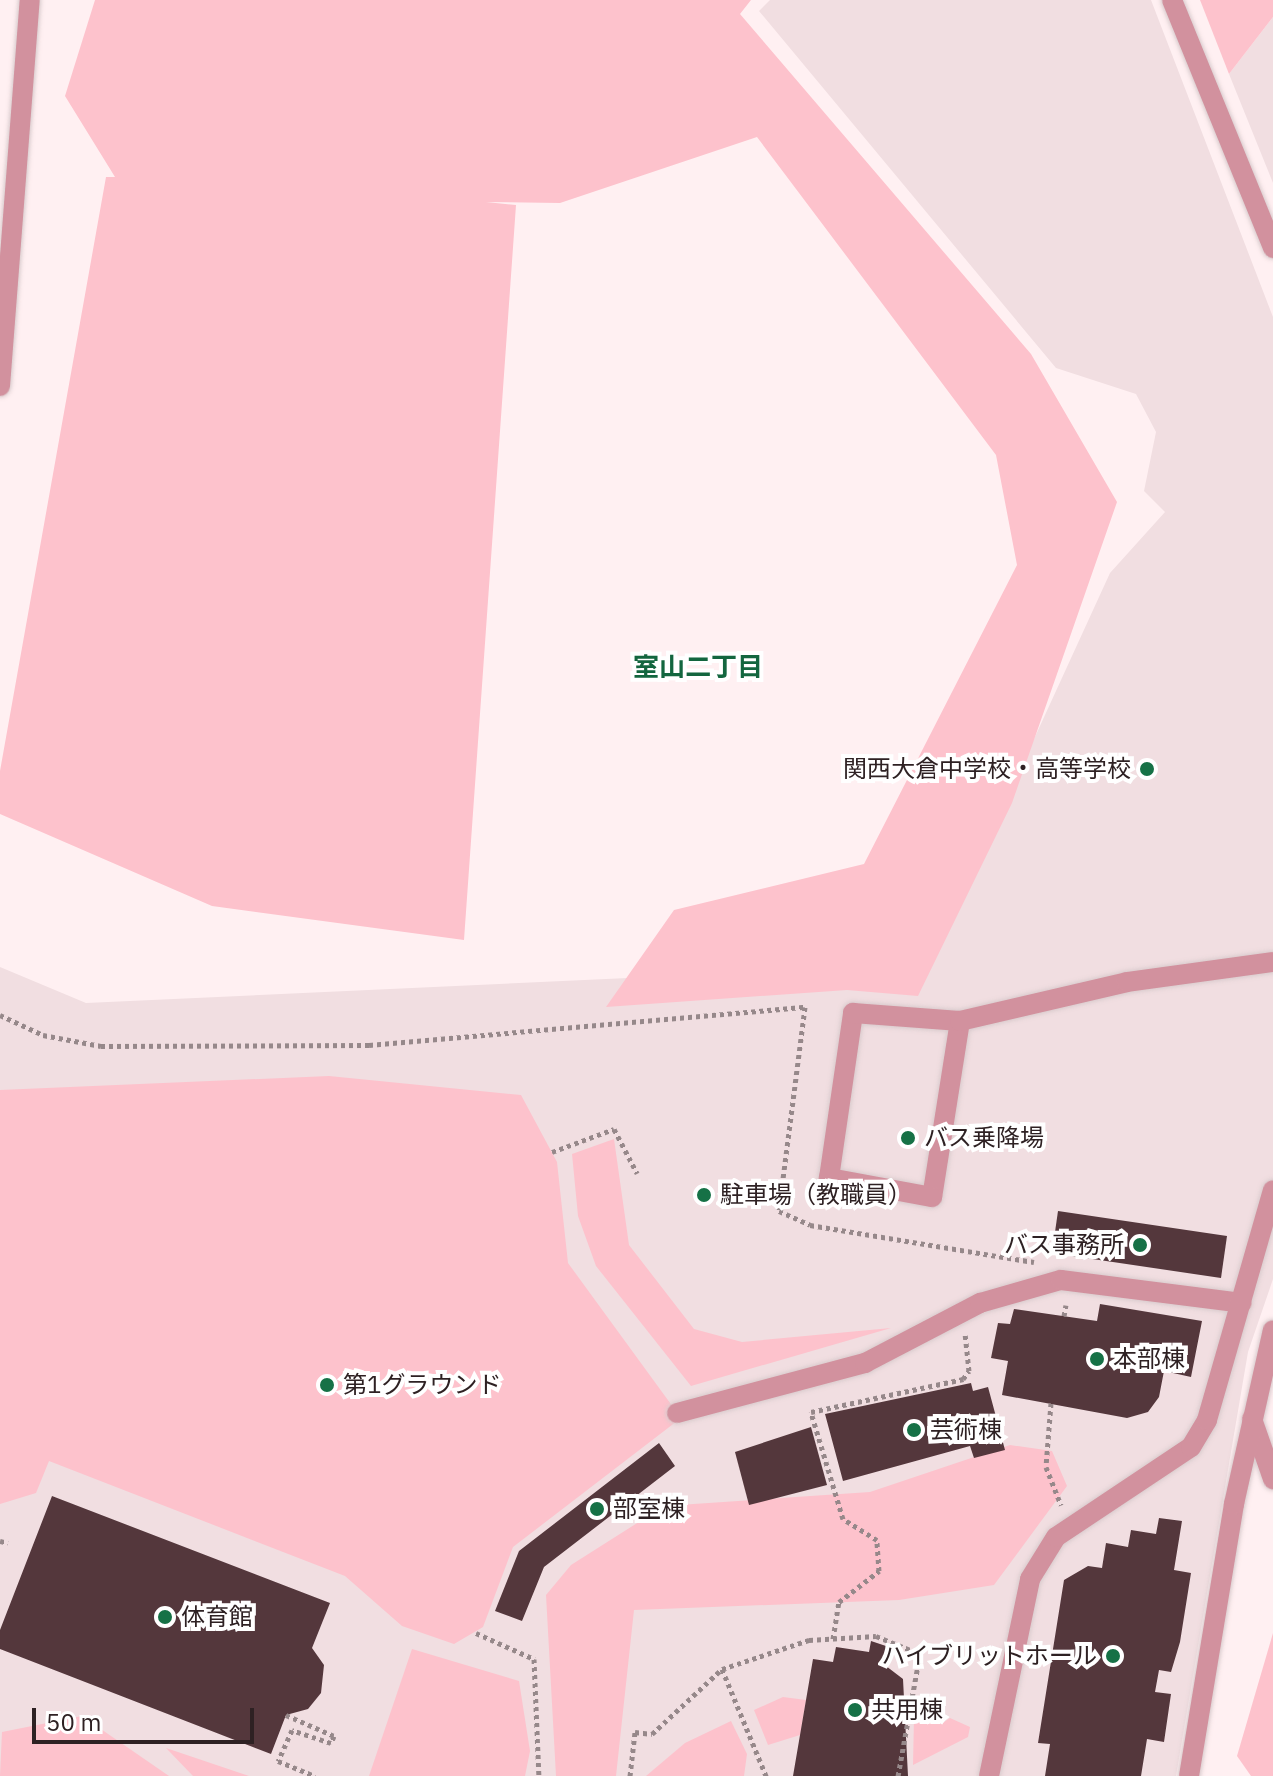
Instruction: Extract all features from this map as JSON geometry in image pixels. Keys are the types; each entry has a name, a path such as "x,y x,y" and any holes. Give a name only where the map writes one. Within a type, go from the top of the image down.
{"street":[{"path":"0,386 30,0"},
{"path":"1172,0 1273,248"},
{"path":"960,1021 932,1197 829,1178 853,1013 960,1021 1127,982 1273,962"},
{"path":"989,1776 1019,1609 1041,1557 1078,1521 1191,1447 1207,1420 1273,1190"},
{"path":"677,1413 865,1363 963,1312 1061,1280 1242,1303"},
{"path":"1189,1776 1252,1419 1273,1330"},
{"path":"1252,1419 1273,1479"}],"path":[{"path":"0,1015 43,1035 101,1046 369,1045 805,1007 796,1057"},
{"path":"552,1152 614,1129 637,1173"},
{"path":"1006,1257 1047,1264"},
{"path":"833,1639 839,1602 879,1571 877,1540 843,1519 811,1412 963,1379 969,1371 963,1312"},
{"path":"1051,1403 1046,1467 1061,1505"},
{"path":"0,1541 8,1543"},
{"path":"476,1633 534,1659 539,1776"},
{"path":"630,1776 635,1732 652,1734 722,1669 833,1639 876,1636 920,1654 898,1776"},
{"path":"722,1669 766,1776"},
{"path":"286,1715 334,1736 331,1743 292,1730 278,1761 315,1776"}],"shaded area":[{"path":"95,0 751,0 740,14 1031,354 1117,502 1012,803 918,996 847,990 606,1007 674,910 864,864 1017,565 996,455 757,137 560,203 486,202 516,205 464,940 212,906 0,814 0,771 106,177 115,177 65,96"},
{"name":"関西大倉中学校・高等学校","path":"770,0 1151,0 1273,317 1273,1279 1248,1352 1176,1776 0,1776 0,967 86,1003 931,964 1110,573 1165,512 1144,491 1156,432 1136,394 1056,368 759,11"},
{"path":"1200,0 1273,0 1273,17 1229,74"},
{"path":"1273,17 1273,183 1229,74"},
{"name":"第1グラウンド","path":"329,1076 521,1095 557,1162 568,1263 681,1418 513,1547 483,1627 454,1644 402,1626 345,1576 49,1461 36,1493 0,1504 0,1090"},
{"path":"614,1139 629,1245 694,1329 742,1342 891,1328 691,1386 596,1266 578,1216 572,1154"},
{"path":"1010,1445 1052,1451 1067,1486 994,1585 899,1600 634,1610 616,1776 556,1776 546,1595 571,1565 664,1506 870,1492"},
{"path":"1273,1633 1273,1776 1251,1776 1237,1756"},
{"path":"412,1649 519,1681 530,1751 525,1776 369,1776"},
{"path":"783,1697 806,1700 800,1735 768,1745 754,1710"},
{"path":"82,1716 169,1776 0,1776 2,1732"},
{"path":"914,1718 941,1724 950,1718 970,1727 968,1737 913,1765"},
{"path":"731,1721 747,1754 744,1776 646,1776 685,1743"},
{"path":"166,1748 249,1776 193,1776"}],"building":[{"name":"バス事務所","path":"1058,1211 1227,1236 1221,1278 1052,1253"},
{"name":"本部棟","path":"1100,1304 1202,1321 1191,1377 1164,1371 1159,1397 1148,1412 1127,1418 1002,1395 1008,1361 991,1358 998,1323 1010,1324 1014,1309 1097,1321"},
{"name":"芸術棟","path":"971,1383 973,1391 988,1387 1005,1450 974,1458 970,1446 843,1481 825,1414"},
{"path":"811,1427 827,1485 749,1505 735,1452"},
{"name":"部室棟","path":"659,1443 675,1466 544,1567 522,1621 495,1611 519,1551"},
{"name":"体育館","path":"52,1496 330,1603 312,1648 324,1665 321,1693 308,1709 286,1715 271,1754 0,1649 0,1630"},
{"name":"ハイブリットホール","path":"1159,1518 1182,1521 1174,1570 1191,1573 1180,1642 1171,1672 1159,1670 1155,1692 1171,1694 1164,1742 1147,1739 1141,1776 1045,1776 1050,1744 1038,1743 1064,1580 1088,1566 1102,1568 1106,1543 1128,1547 1131,1530 1156,1534"},
{"name":"共用棟","path":"871,1641 886,1646 886,1666 903,1679 908,1776 793,1776 813,1659 833,1662 836,1647 869,1652"}],"place":[{"name":"関西大倉中学校・高等学校","path":"1147,769"},
{"name":"バス乗降場","path":"908,1138"},
{"name":"駐車場（教職員）","path":"704,1195"},
{"name":"バス事務所","path":"1140,1245"},
{"name":"本部棟","path":"1097,1359"},
{"name":"第1グラウンド","path":"327,1385"},
{"name":"芸術棟","path":"914,1430"},
{"name":"部室棟","path":"597,1509"},
{"name":"体育館","path":"165,1617"},
{"name":"ハイブリットホール","path":"1113,1656"},
{"name":"共用棟","path":"855,1710"}],"district":[{"name":"室山二丁目","path":"698,667"}]}
